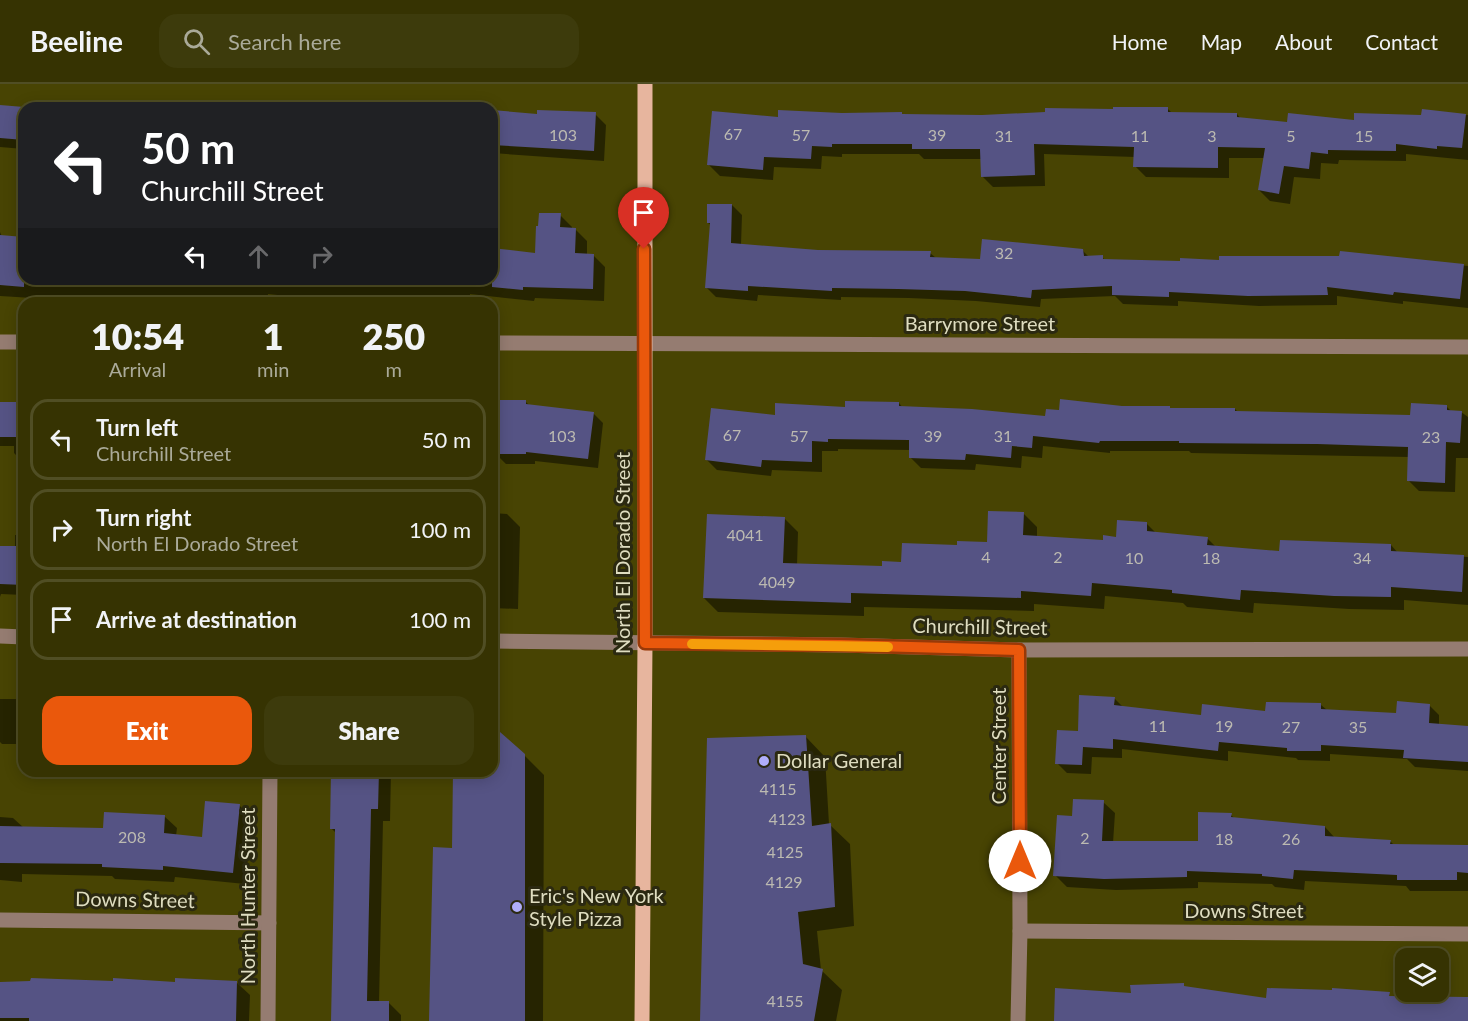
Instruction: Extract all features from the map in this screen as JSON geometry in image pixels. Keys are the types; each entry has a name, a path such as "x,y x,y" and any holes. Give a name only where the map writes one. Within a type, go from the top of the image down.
{"main road":[{"name":"North El Dorado Street","path":"642,1021 645,84"}],"street":[{"path":"0,342 18,342"},
{"name":"Barrymore Street","path":"498,343 1468,347"},
{"path":"0,636 18,637"},
{"name":"Churchill Street","path":"498,641 840,645 1019,650 1468,649"},
{"name":"Center Street","path":"1018,1021 1019,650"},
{"name":"North Hunter Street","path":"268,1021 270,777"},
{"name":"Downs Street","path":"0,920 269,923"},
{"name":"Downs Street","path":"1020,931 1468,934"}],"building":[{"path":"0,105 18,106 18,140 0,138"},
{"path":"1113,107 1168,107 1168,112 1237,113 1237,117 1287,122 1288,113 1354,120 1354,113 1421,115 1422,109 1466,114 1462,148 1437,146 1437,149 1396,144 1396,151 1328,150 1328,154 1311,152 1309,169 1284,166 1279,194 1258,190 1265,148 1218,147 1218,168 1133,167 1134,147 1034,144 1035,175 981,177 980,149 912,149 912,144 812,146 811,159 764,157 763,170 707,165 712,111 778,117 778,110 982,115 1045,112 1045,108 1113,109"},
{"path":"537,110 596,112 594,151 498,145 498,111 537,114"},
{"path":"707,204 732,204 731,243 818,250 931,251 930,257 980,259 982,239 1083,249 1084,256 1103,255 1103,259 1180,261 1180,258 1219,260 1219,256 1339,256 1340,251 1464,264 1460,299 1394,292 1393,295 1327,287 1328,295 1248,296 1169,292 1169,297 1112,295 1112,286 1032,290 1031,298 965,291 832,288 832,291 748,286 748,291 705,288 710,223 707,223"},
{"path":"539,213 561,213 560,227 576,228 575,253 594,254 593,289 523,287 523,290 492,287 492,285 498,285 498,249 535,253 536,226 538,226"},
{"path":"0,235 18,236 18,285 24,285 24,287 0,285"},
{"path":"1060,399 1122,406 1410,415 1411,403 1447,405 1447,410 1462,411 1460,443 1446,442 1445,483 1407,481 1408,447 1317,444 1179,443 1179,441 1100,441 1099,443 1033,436 1032,448 1012,446 1011,458 966,454 965,460 909,458 909,440 828,439 828,442 812,441 812,462 762,460 761,467 705,460 711,408 775,415 775,403 845,407 845,401 899,402 899,406 972,409 1045,416 1046,409 1059,410"},
{"path":"498,400 526,400 526,404 594,412 588,459 526,452 526,454 498,454"},
{"path":"0,402 18,402 18,437 0,437"},
{"path":"988,511 1024,512 1023,535 1103,540 1103,535 1116,537 1117,520 1147,522 1147,531 1208,537 1207,545 1279,551 1280,540 1391,544 1391,551 1464,555 1462,592 1391,587 1391,597 1241,590 1240,600 1172,593 1172,590 1092,583 1091,596 1021,591 1021,598 851,593 851,603 703,598 707,514 785,517 783,563 882,566 882,561 901,562 902,543 957,545 957,541 987,542"},
{"path":"0,546 18,546 18,585 0,584"},
{"path":"1079,695 1115,697 1114,705 1201,715 1202,704 1265,711 1266,702 1321,703 1321,709 1396,713 1397,701 1430,704 1429,723 1468,726 1468,762 1403,758 1404,750 1321,745 1321,751 1287,751 1287,748 1219,742 1218,751 1113,739 1113,749 1083,747 1082,765 1055,764 1057,730 1078,731"},
{"path":"498,730 525,754 525,1021 429,1021 433,847 452,848 453,777 498,777"},
{"path":"806,735 812,826 831,823 835,907 798,912 803,964 823,969 814,1021 700,1021 707,738"},
{"path":"331,777 379,777 378,809 371,809 367,1001 389,1001 389,1021 331,1021 335,829 330,829"},
{"path":"1073,799 1104,800 1102,841 1198,841 1198,812 1232,813 1231,817 1325,826 1325,836 1391,840 1390,844 1468,845 1468,873 1457,872 1457,880 1397,880 1397,875 1294,870 1293,879 1262,876 1262,874 1187,871 1187,877 1104,879 1053,876 1057,815 1072,816"},
{"path":"205,801 240,804 233,873 163,866 163,870 102,867 102,864 0,863 0,826 103,828 104,812 165,815 164,833 202,837"},
{"path":"31,978 113,981 113,978 175,982 175,978 237,981 236,1021 29,1021 29,1018 0,1018 0,982 30,981"},
{"path":"1184,983 1184,986 1266,998 1267,988 1332,990 1332,988 1390,992 1389,996 1395,996 1395,1002 1449,1002 1449,997 1468,997 1468,1021 1054,1021 1055,988 1131,993 1130,985"}],"slow traffic":[{"path":"692,644 888,647"}],"place":[{"name":"Dollar General","path":"764,761"},
{"name":"Eric's New York Style Pizza","path":"517,907"}],"route":[{"path":"644,249 645,643 1019,650 1020,861"}]}
